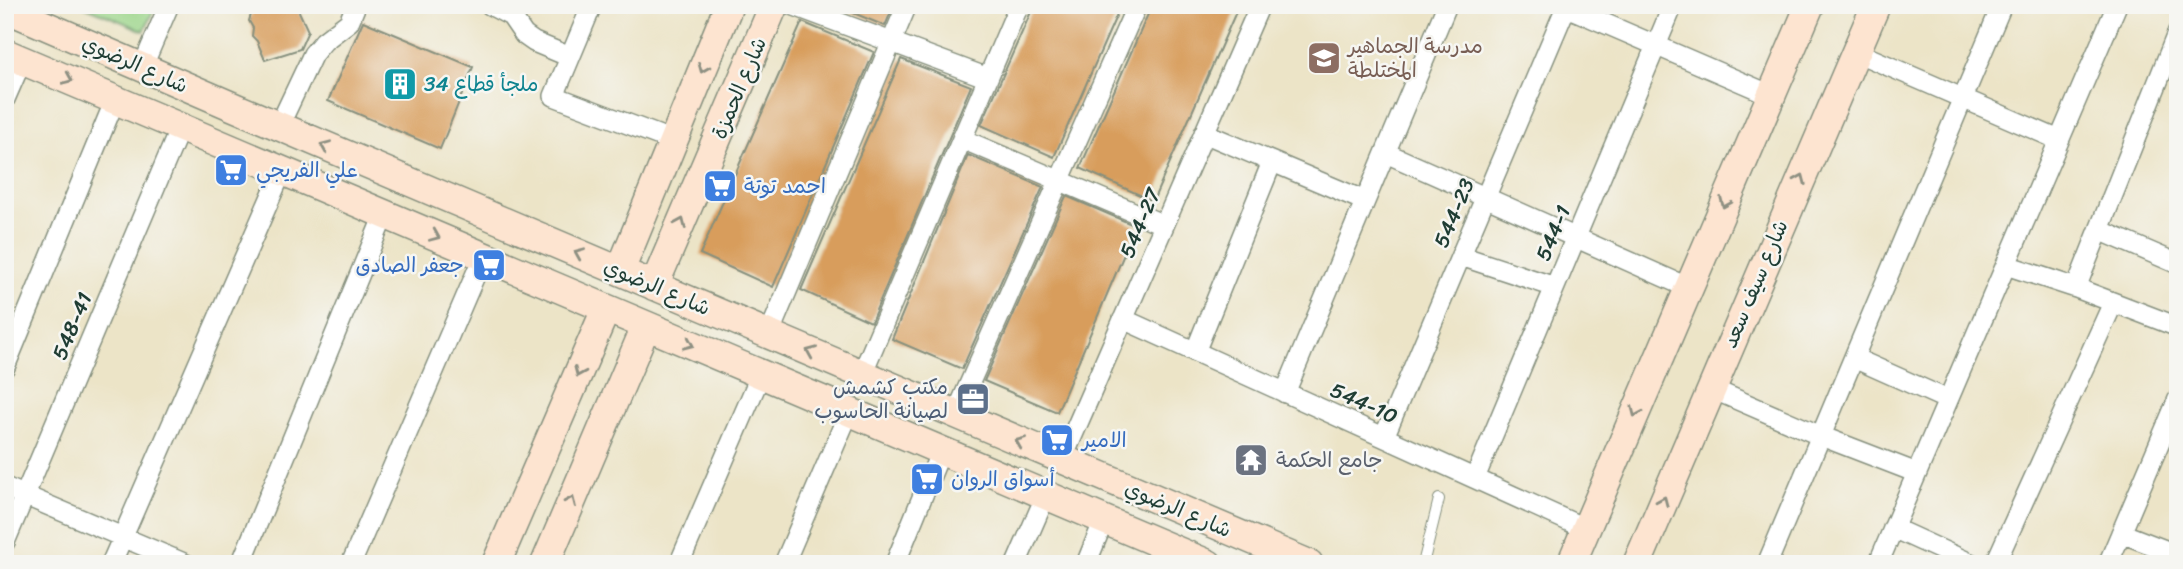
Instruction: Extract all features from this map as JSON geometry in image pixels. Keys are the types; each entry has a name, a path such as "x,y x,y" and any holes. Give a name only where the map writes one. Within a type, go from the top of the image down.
{"street":[{"path":"142,68 169,5"},
{"path":"279,126 313,54 324,41 349,22 356,5"},
{"path":"490,5 511,16 524,35 534,42 570,57"},
{"path":"592,5 554,96 673,141"},
{"name":"شارع الحمزة","path":"620,271 729,5"},
{"name":"شارع الحمزة","path":"654,286 774,5"},
{"path":"792,5 988,78"},
{"path":"769,334 907,5"},
{"path":"862,374 1019,5"},
{"path":"956,414 1137,5"},
{"name":"544-27","path":"1062,460 1260,5"},
{"path":"1285,393 1447,5"},
{"name":"544-1","path":"1475,478 1673,5"},
{"path":"1571,564 1810,5"},
{"path":"1767,564 2003,5"},
{"path":"1878,564 2117,5"},
{"path":"1564,6 1772,95"},
{"name":"544-23","path":"1384,438 1564,6"},
{"name":"شارع سيف سعد","path":"1637,564 1856,52 1872,6"},
{"name":"شارع الرضوي","path":"5,8 1309,564"},
{"path":"2076,288 2178,31"},
{"path":"1856,52 2059,141"},
{"path":"5,99 14,56"},
{"name":"شارع الرضوي","path":"14,56 1208,564"},
{"path":"5,367 116,100"},
{"path":"217,143 234,107"},
{"name":"548-41","path":"5,542 180,128"},
{"path":"1204,133 1365,201"},
{"path":"962,139 1164,225"},
{"path":"1386,153 1689,288"},
{"path":"1195,352 1272,162"},
{"path":"111,564 282,171"},
{"path":"241,564 384,215"},
{"path":"2099,230 2178,264"},
{"path":"1461,256 1555,287"},
{"path":"351,564 483,257"},
{"path":"2006,265 2076,288 2178,327"},
{"path":"1995,564 2113,303"},
{"path":"496,564 606,309"},
{"name":"544-10","path":"1123,319 1586,529"},
{"path":"545,564 646,326"},
{"path":"1854,358 1948,400"},
{"path":"679,564 761,374"},
{"path":"1710,388 1821,436 1917,473"},
{"path":"2108,564 2178,399"},
{"path":"784,564 849,411"},
{"path":"895,564 941,451"},
{"path":"5,487 187,564"},
{"path":"1086,564 1133,490"},
{"path":"1016,564 1046,495"},
{"path":"1893,528 1972,564"},
{"path":"2121,534 2178,555"}],"lane":[{"path":"1423,564 1439,499"}],"green space":[{"path":"82,5 156,5 144,31"}],"building":[{"path":"254,5 296,5 308,31 300,49 265,60 252,36 253,28 249,21"},
{"path":"834,5 894,5 885,26"},
{"path":"1034,5 1121,5 1054,157 981,125"},
{"path":"1152,5 1239,5 1153,201 1080,168"},
{"name":"ملجأ قطاع 34","path":"363,21 473,67 440,149 328,101"},
{"path":"802,22 874,52 773,287 700,254"},
{"path":"901,59 971,86 871,322 801,290"},
{"path":"968,155 1043,187 962,369 892,339"},
{"path":"1066,196 1136,226 1057,412 984,381"}],"place":[{"name":"مدرسة الجماهير المختلطة","path":"1324,58"},
{"name":"ملجأ قطاع 34","path":"400,84"},
{"name":"علي الفريجي","path":"231,170"},
{"name":"احمد توتة","path":"720,186"},
{"name":"جعفر الصادق","path":"489,265"},
{"name":"مكتب كشمش لصيانة الحاسوب","path":"973,399"},
{"name":"الامير","path":"1057,440"},
{"name":"جامع الحكمة","path":"1251,460"},
{"name":"أسواق الروان","path":"927,479"}]}
